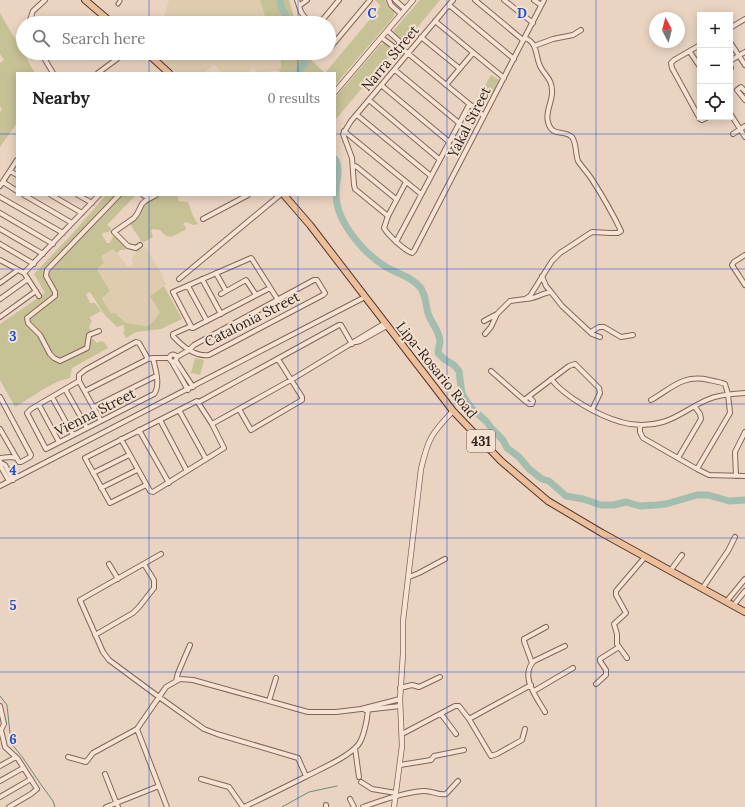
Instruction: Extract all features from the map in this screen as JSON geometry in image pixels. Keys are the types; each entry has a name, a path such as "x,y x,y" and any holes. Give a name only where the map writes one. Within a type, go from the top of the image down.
{"main road":[{"path":"84,0 103,16"},
{"path":"155,60 168,72"},
{"name":"Lipa-Rosario Road","path":"285,196 310,225 453,411 501,461 548,501 745,612"}],"street":[{"path":"31,16 33,11 45,0"},
{"path":"297,0 305,16"},
{"path":"299,6 307,0"},
{"path":"326,16 339,0"},
{"path":"336,41 370,0"},
{"path":"389,0 391,5 401,14"},
{"path":"395,0 405,9"},
{"path":"336,91 413,0"},
{"name":"Narra Street","path":"344,131 453,0"},
{"path":"475,0 524,39 529,39 534,46 540,66 548,76 552,89 547,117 549,127 553,131 566,134 571,137 575,146 578,160 605,199 621,231 618,233 592,232 560,253 552,261 530,296 525,299"},
{"path":"504,0 533,22"},
{"path":"534,0 541,5"},
{"name":"Yakal Street","path":"396,242 408,252 412,253 414,250 544,0"},
{"path":"449,5 514,59"},
{"path":"733,26 745,19"},
{"path":"435,21 504,78"},
{"path":"534,46 553,39 574,35 581,30"},
{"path":"388,31 400,42 399,46 484,116"},
{"path":"388,42 393,36"},
{"path":"421,37 459,68"},
{"path":"382,38 395,48 399,46"},
{"path":"733,46 745,65"},
{"path":"697,47 671,63 672,68 697,114"},
{"path":"690,52 697,63"},
{"path":"733,59 745,52"},
{"path":"446,85 473,53"},
{"path":"45,60 52,72"},
{"path":"99,72 116,60"},
{"path":"395,70 459,123"},
{"path":"381,86 448,141"},
{"path":"745,91 742,88 737,90 745,100"},
{"path":"369,100 439,159"},
{"path":"406,182 396,199 384,226 384,229 396,242 448,141 469,105"},
{"path":"357,115 431,176"},
{"path":"733,118 745,137"},
{"path":"733,134 745,126"},
{"path":"344,131 344,139 351,155 356,191 388,216"},
{"path":"344,131 421,194"},
{"path":"16,161 1,184 16,191"},
{"path":"353,165 396,199"},
{"path":"10,170 16,174"},
{"path":"26,196 72,223"},
{"path":"54,196 82,213"},
{"path":"80,196 92,203"},
{"path":"24,274 98,196"},
{"path":"99,331 89,335 87,348 60,361 50,354 40,335 28,323 27,318 56,296 46,276 47,270 118,196"},
{"path":"145,196 150,198"},
{"path":"140,245 136,248 130,247 114,232 134,218 142,204 154,196"},
{"path":"203,219 246,196"},
{"path":"180,279 279,196"},
{"path":"0,197 63,233"},
{"path":"0,213 53,244"},
{"path":"0,229 43,254"},
{"path":"0,244 34,264"},
{"path":"745,255 732,265 745,284"},
{"path":"85,391 148,359 174,359 194,346 278,300 251,258 173,292 191,327 207,321 270,288"},
{"path":"0,260 24,274 39,296"},
{"path":"0,266 5,262"},
{"path":"0,283 18,270"},
{"path":"216,273 226,291"},
{"path":"542,276 546,286 562,306 591,332 600,337"},
{"path":"0,299 28,279"},
{"path":"202,279 221,314"},
{"path":"220,294 246,280 256,295"},
{"name":"Catalonia Street","path":"191,327 173,335 179,343 189,350 205,356 209,355 325,293 316,280 278,300"},
{"path":"188,286 207,321"},
{"path":"0,317 36,291"},
{"path":"484,321 497,314 510,301 535,298 547,292 551,292"},
{"path":"0,486 365,297"},
{"path":"485,334 491,327 497,314"},
{"path":"212,424 291,380 354,343 359,338 386,324"},
{"path":"146,485 109,503 86,458 120,439 196,401 199,402 339,325 341,325 354,343"},
{"path":"591,332 599,327 604,327 621,337 633,335"},
{"path":"101,420 79,379 80,373 138,342 148,359"},
{"path":"94,407 156,376 153,358"},
{"path":"174,359 188,390"},
{"path":"239,409 250,429 252,429 303,399 278,359"},
{"path":"524,400 569,366 575,364 599,388 600,393 592,410"},
{"path":"491,371 524,400 529,404 532,404 534,401 529,397"},
{"path":"182,375 190,381 193,387"},
{"name":"Vienna Street","path":"38,404 30,410 27,415 46,449 154,394 157,390 156,376"},
{"path":"651,400 690,378 699,378 722,383 726,386 731,410 729,417 697,469"},
{"path":"59,442 38,404 65,390 79,379"},
{"path":"551,379 559,388 592,410 620,422 640,425 650,425 664,422 695,407 707,399 716,396 745,393"},
{"path":"184,384 190,381"},
{"path":"65,390 87,428"},
{"path":"52,397 73,435"},
{"path":"0,398 31,455 22,462 19,462 0,429"},
{"path":"120,439 150,492 153,492 224,447 199,402"},
{"path":"678,458 701,419 700,414 695,407"},
{"path":"180,410 206,459"},
{"path":"394,807 400,765 402,734 400,688 403,654 403,620 421,469 427,447 436,429 453,411"},
{"path":"160,420 187,471"},
{"path":"640,425 640,432 643,438 709,475 745,476"},
{"path":"140,430 168,483"},
{"path":"736,476 735,452 745,432"},
{"path":"93,473 129,455"},
{"path":"11,480 1,467 0,461 4,457 17,458"},
{"path":"101,488 138,470"},
{"path":"702,589 728,551 735,537"},
{"path":"161,554 80,600 103,652 110,660 204,729 298,758 306,776"},
{"path":"670,571 682,555"},
{"path":"627,658 617,644 618,634 614,624 626,613 616,595 616,591 645,557"},
{"path":"408,577 419,573 445,559"},
{"path":"109,564 118,578"},
{"path":"95,635 133,613 154,588 154,580 144,564"},
{"path":"726,602 745,580"},
{"path":"733,606 745,591"},
{"path":"532,663 524,639 546,627"},
{"path":"176,681 178,672 190,645"},
{"path":"545,712 531,685 528,671 532,663 565,646"},
{"path":"596,684 606,675 606,670 600,659 619,646"},
{"path":"534,691 573,668"},
{"path":"400,688 412,685 419,687 440,677"},
{"path":"269,701 276,678"},
{"path":"68,757 86,762 93,753 137,729 166,688 180,679 193,680 308,712 336,712 400,706"},
{"path":"469,718 531,685"},
{"path":"368,708 400,699"},
{"path":"0,706 1,717 4,724 1,729 1,734 5,747 16,757 37,787 36,790 9,807"},
{"path":"402,734 455,706 459,706 469,718 491,756 522,740 525,729"},
{"path":"201,779 229,787 244,807 334,762 355,748 362,735 368,708"},
{"path":"441,714 456,734"},
{"path":"137,729 167,807"},
{"path":"0,750 5,747"},
{"path":"355,748 359,777"},
{"path":"400,765 431,760 434,756 464,750"},
{"path":"0,766 16,757"},
{"path":"0,781 23,768"},
{"path":"105,774 117,805"},
{"path":"0,797 31,779"},
{"path":"363,807 396,794 423,791 444,795 458,781"},
{"path":"361,782 372,789 396,794"},
{"path":"106,807 117,805 159,786"},
{"path":"350,799 354,807"}],"shaded area":[{"path":"169,0 260,0 265,16 164,16"},
{"path":"260,0 289,0 294,16 265,16"},
{"path":"375,0 385,0 389,8 394,11 394,16 336,84 336,72 326,72 381,6"},
{"path":"420,0 440,0 403,45 401,39 395,34 394,30"},
{"path":"0,13 16,40 16,60 27,60 34,72 16,72 16,124 0,147 0,112 2,110 0,106 0,63 4,60 0,54"},
{"path":"387,43 402,53 402,56 392,53 336,119 336,97 382,44"},
{"path":"162,60 281,60 281,69 262,72 256,72 255,69 251,68 249,72 221,72 214,64 205,72 175,72"},
{"path":"281,60 312,61 324,72 281,72 278,70 262,72 281,69"},
{"path":"491,75 499,80 492,94 483,89"},
{"path":"105,196 135,196 107,225 111,228 111,231 103,233 102,235 107,243 110,243 114,234 127,248 125,250 120,250 117,253 113,249 101,256 104,263 97,269 110,291 102,298 111,314 115,313 126,323 147,326 153,322 160,312 150,296 164,286 182,319 161,329 136,332 126,338 123,332 125,330 123,325 117,327 104,314 90,292 86,294 90,303 95,303 101,311 90,317 92,320 89,328 94,332 92,338 97,343 101,341 104,342 108,348 72,368 70,378 49,386 15,407 0,380 0,324 45,293 34,274 74,232"},
{"path":"157,196 177,196 179,201 188,202 193,216 198,224 194,225 186,222 183,224 186,227 185,230 169,237 163,234 160,230 153,229 151,231 153,237 144,242 141,241 129,222 139,215 143,206"},
{"path":"145,246 163,276 162,277 166,284 151,296 160,312 153,322 147,326 126,323 118,315 111,314 102,297 110,291 97,268 104,263 101,256 114,249 128,267 133,264 131,260 134,258 132,256 136,254 135,252"},
{"path":"195,358 204,360 200,375 191,373"}],"waterway":[{"path":"280,0 286,16"},
{"path":"299,72 304,64 304,60"},
{"path":"336,161 338,167 336,190"},
{"path":"336,190 340,215 354,238 374,259 412,280 422,290 429,316 439,337 440,342 438,353 454,365 459,371 462,394 471,408 486,421 503,440 507,448 519,457 529,469 542,479 549,481 566,496 583,499 601,505 614,505 626,502 640,506 666,504 697,495 708,495 729,501 745,500"},
{"path":"0,696 7,705 11,743 53,801 55,807"},
{"path":"282,807 309,792 337,786"}]}
